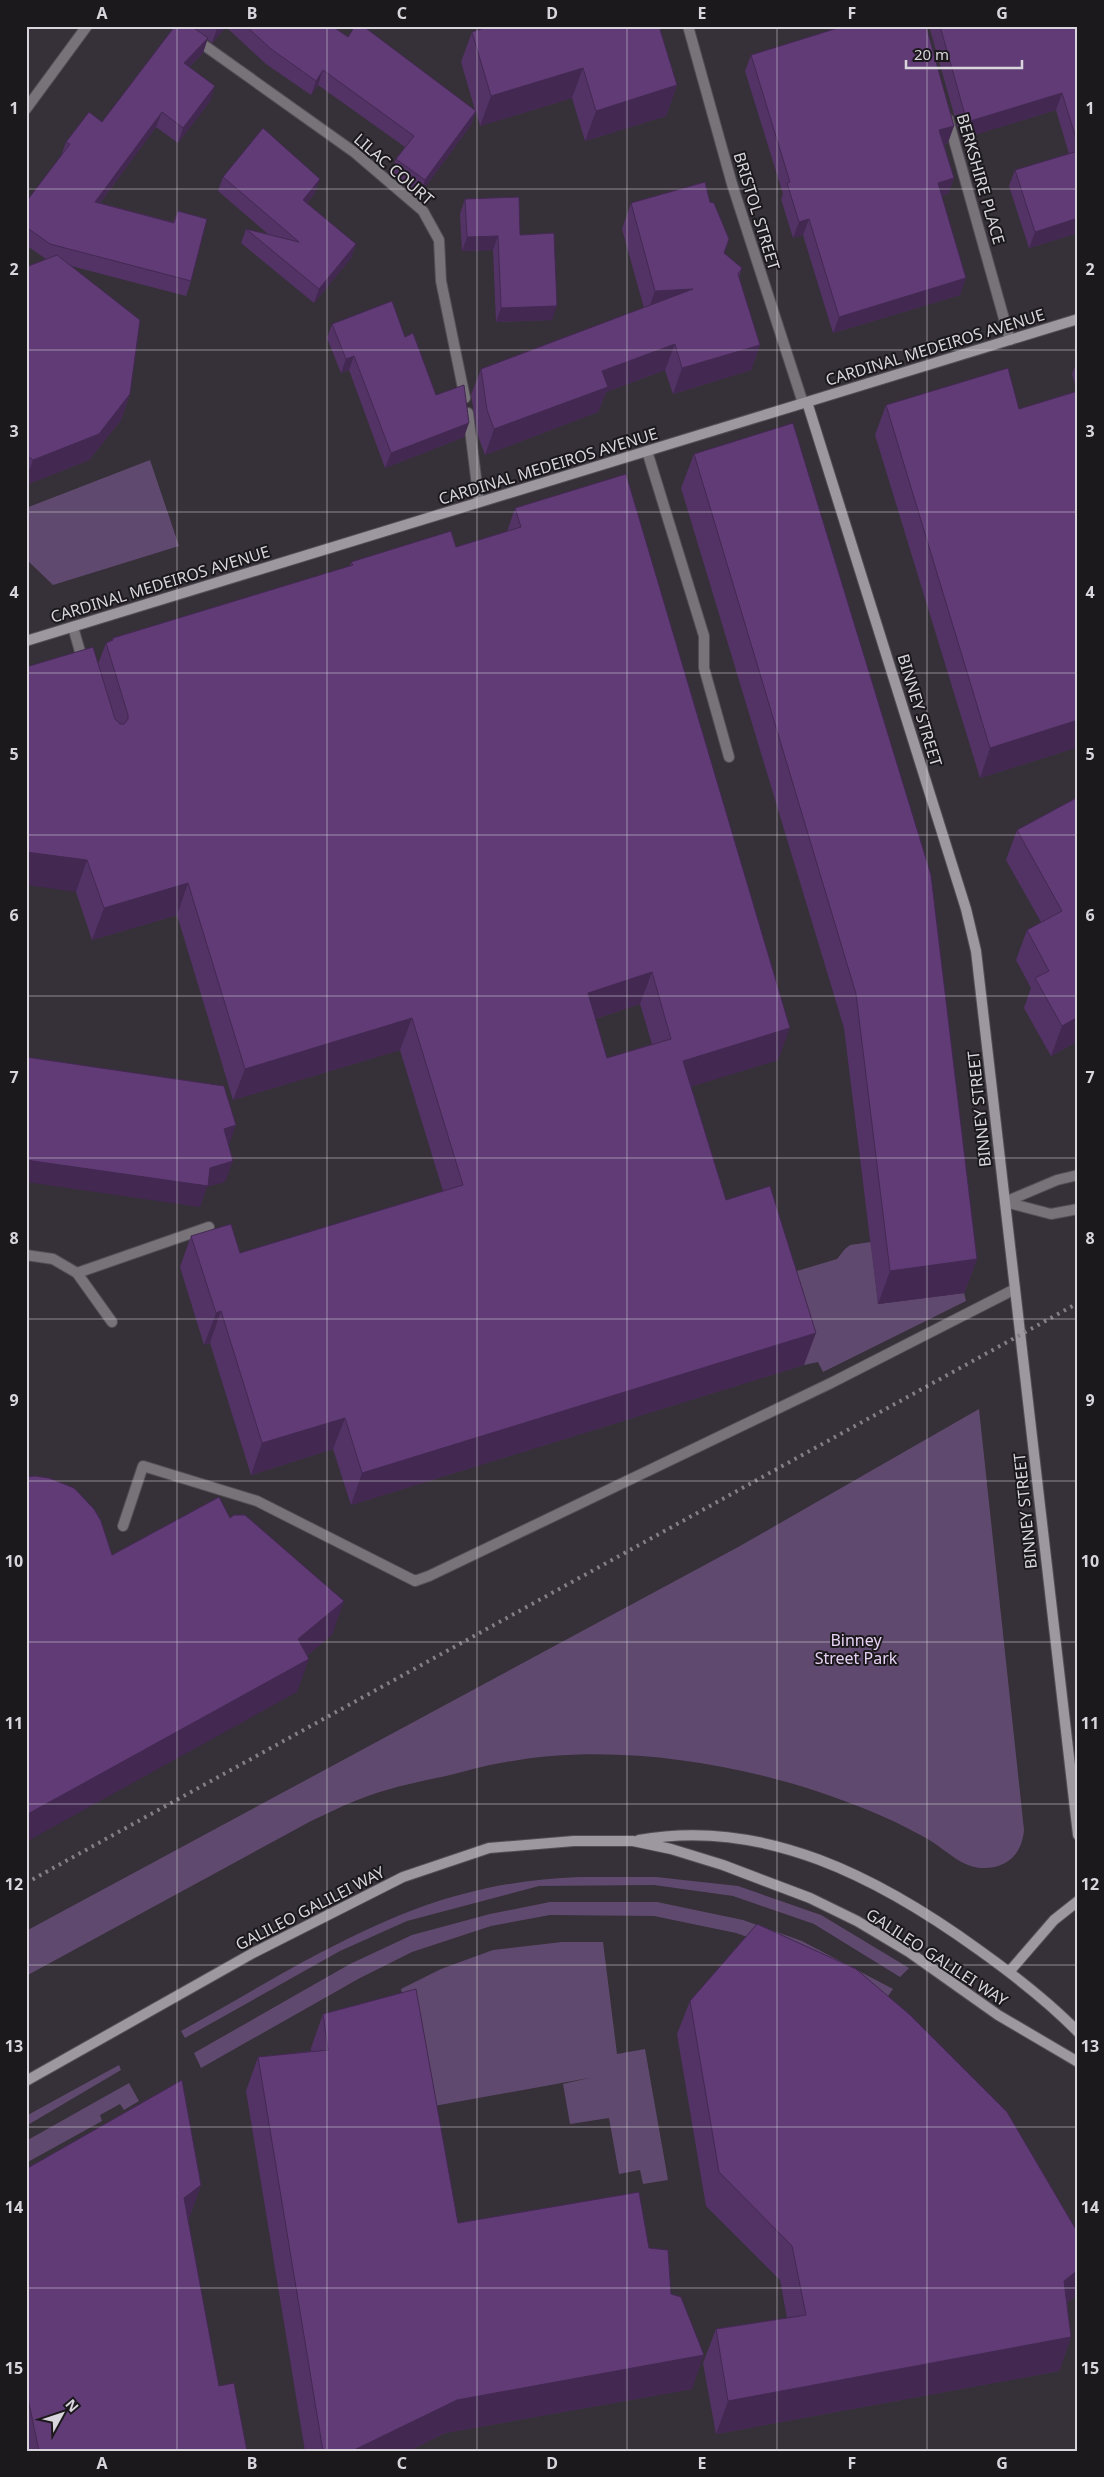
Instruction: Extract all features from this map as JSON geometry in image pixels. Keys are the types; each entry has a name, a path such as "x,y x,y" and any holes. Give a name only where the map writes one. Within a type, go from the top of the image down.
{"main road":[{"name":"CARDINAL MEDEIROS AVENUE","path":"26,641 1078,319"},
{"name":"BINNEY STREET","path":"805,402 972,930 976,951 1078,1835"},
{"name":"GALILEO GALILEI WAY","path":"26,2082 253,1953 403,1877 489,1848 542,1842 633,1841 673,1835 706,1834 752,1840 800,1853 851,1873 946,1927 1009,1972 1059,2013 1078,2032"},
{"name":"GALILEO GALILEI WAY","path":"633,1841 670,1848 723,1865 833,1909 909,1952 998,2015 1078,2062"},
{"path":"1009,1972 1054,1920 1078,1901"}],"street":[{"path":"26,109 87,26"},
{"name":"LILAC COURT","path":"177,26 354,152 423,211 438,240 441,281 468,412 478,502"},
{"name":"BRISTOL STREET","path":"688,26 732,184 805,402"},
{"name":"BERKSHIRE PLACE","path":"946,110 1010,340"},
{"path":"647,451 704,636 704,668 729,757"},
{"path":"73,627 86,670"},
{"path":"1005,1202 1057,1180 1078,1175"},
{"path":"1005,1202 1051,1214 1078,1210"},
{"path":"77,1272 209,1227"},
{"path":"26,1255 53,1259 77,1272 112,1322"},
{"path":"123,1526 143,1466 257,1501 415,1581 429,1576 831,1383 1015,1289"}],"green space":[{"path":"150,460 179,546 53,585 26,559 26,508"},
{"path":"871,1242 878,1304 964,1293 966,1301 823,1372 818,1362 804,1365 777,1277 837,1259 850,1245"},
{"name":"Binney Street Park","path":"979,1409 1024,1830 1020,1847 1011,1859 1005,1863 990,1868 973,1867 958,1860 910,1829 867,1810 807,1788 734,1769 658,1757 581,1754 543,1757 491,1765 413,1783 347,1804 311,1821 26,1976 26,1931 740,1546"},
{"path":"579,1877 656,1877 738,1886 821,1915 909,1968 900,1977 814,1924 733,1896 654,1885 539,1886 407,1921 340,1951 185,2038 181,2031 285,1972 357,1934 393,1918 467,1893 523,1882"},
{"path":"550,1902 657,1902 743,1920 802,1941 893,1989 888,1996 876,1997 794,1953 736,1933 654,1916 550,1915 491,1926 412,1952 360,1978 201,2068 194,2053 350,1964 412,1935 490,1914"},
{"path":"562,1942 603,1942 617,2054 645,2049 668,2180 643,2184 640,2170 619,2174 609,2118 570,2124 563,2084 589,2078 423,2108 401,1989 441,1969 493,1950"},
{"path":"119,2065 121,2070 26,2126 26,2116"},
{"path":"129,2083 139,2101 124,2110 120,2104 100,2115 102,2121 26,2163 26,2141"}],"building":[{"path":"175,26 191,26 208,38 184,63 215,86 183,128 162,112 95,202 174,223 178,211 207,219 191,281 50,244 26,227 26,202 70,144 66,142 89,112 102,122"},
{"path":"246,26 332,26 348,37 355,26 363,26 476,111 425,180 396,159 414,136 323,70 316,81 271,49"},
{"path":"490,26 659,26 677,85 596,111 583,68 491,96 472,32"},
{"path":"841,26 926,26 954,126 939,130 954,178 938,183 966,278 839,317 809,219 799,222 787,183 790,182 751,55"},
{"path":"940,26 1078,26 1078,145 1062,93 967,122"},
{"path":"263,128 320,179 303,200 356,244 319,289 246,229 299,242 223,177"},
{"path":"1078,151 1078,218 1035,232 1015,170"},
{"path":"705,182 710,202 714,203 729,239 724,253 742,268 738,274 760,345 682,368 675,344 602,371 608,387 494,429 487,410 481,369 693,289 655,291 631,203"},
{"path":"519,197 520,235 554,233 557,306 501,308 498,236 467,237 465,199"},
{"path":"57,255 140,320 130,394 99,434 33,460 26,455 26,267"},
{"path":"392,301 405,337 413,333 436,395 464,385 469,423 391,453 354,356 346,359 332,324"},
{"path":"1008,368 1019,409 1078,391 1078,720 990,748 886,405"},
{"path":"793,423 931,875 977,1259 890,1271 856,994 694,454"},
{"path":"626,474 790,1028 683,1061 726,1200 770,1186 816,1333 362,1473 345,1418 262,1443 221,1311 216,1313 191,1236 231,1224 240,1253 463,1185 412,1018 245,1069 188,883 104,908 87,860 26,852 26,667 93,647 115,719 120,724 124,724 128,719 128,715 106,643 113,640 113,638 353,565 351,562 451,531 456,547 521,527 515,508","holes":["652,972 671,1039 607,1058 588,993"]},
{"path":"1078,797 1078,1017 1062,1026 1035,978 1049,971 1027,930 1062,911 1017,830"},
{"path":"26,1057 224,1086 236,1125 224,1129 233,1161 210,1168 208,1186 26,1160"},
{"path":"26,1477 49,1478 74,1488 94,1509 101,1521 112,1555 219,1497 230,1518 234,1515 245,1515 344,1601 298,1639 309,1659 26,1815"},
{"path":"757,1924 856,1969 909,2014 1007,2112 1078,2233 1078,2270 1064,2281 1071,2337 728,2401 716,2329 806,2315 792,2246 719,2172 690,2001"},
{"path":"416,1989 458,2223 639,2192 649,2248 668,2250 671,2294 681,2297 704,2355 457,2400 352,2451 323,2451 258,2057 328,2050 323,2014"},
{"path":"182,2080 201,2185 184,2198 219,2386 234,2383 247,2451 39,2451 26,2389 26,2169"}],"railway":[{"path":"26,1883 1078,1303"}]}
